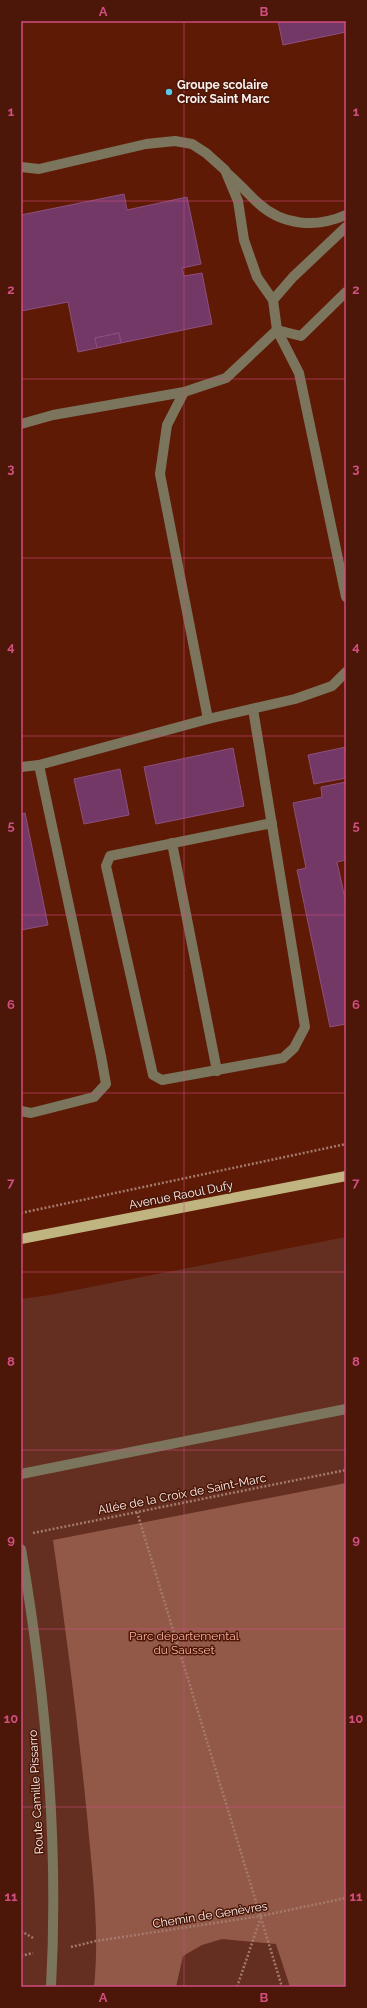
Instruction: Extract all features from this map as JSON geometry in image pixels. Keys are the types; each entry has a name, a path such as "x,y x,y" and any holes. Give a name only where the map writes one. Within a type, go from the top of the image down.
{"main road":[{"name":"Avenue Raoul Dufy","path":"21,1239 346,1176"}],"street":[{"path":"21,167 39,169 146,144 175,141 196,147 206,153 242,185 258,203 275,215 296,223 318,224 346,215"},
{"path":"224,170 238,200 244,240 257,277 273,300 277,330 299,373 346,597"},
{"path":"273,300 293,277 346,227"},
{"path":"277,330 302,336 346,292"},
{"path":"21,424 53,416 184,392 226,378 277,330"},
{"path":"184,392 167,425 160,474 208,720"},
{"path":"21,767 39,765 208,720 295,699 332,686 346,672"},
{"path":"253,709 272,822 305,1027 294,1048 282,1058 162,1080 153,1075 106,866 110,856 272,822"},
{"path":"21,1111 30,1113 94,1097 106,1084 39,765"},
{"path":"172,843 217,1070"},
{"path":"21,1474 346,1409"},
{"name":"Route Camille Pissarro","path":"21,1549 32,1613 45,1716 52,1838 53,1949 51,1987"}],"path":[{"path":"21,1213 346,1144"},
{"name":"Allée de la Croix de Saint-Marc","path":"29,1534 346,1470"},
{"path":"137,1512 282,1987"},
{"name":"Chemin de Genèvres","path":"76,1946 96,1941 261,1916 346,1898"},
{"path":"237,1987 261,1916"}],"green space":[{"name":"Parc départemental du Sausset","path":"346,1237 346,1987 21,1987 21,1299 50,1295"},
{"path":"346,1483 346,1987 290,1987 276,1944 222,1939 202,1945 183,1956 176,1987 94,1987 96,1965 95,1901 76,1712 53,1540"}],"building":[{"path":"278,21 346,21 346,32 283,45"},
{"path":"124,194 127,210 187,197 201,264 182,268 184,276 202,273 212,324 121,343 119,333 95,338 97,348 78,352 68,302 21,311 21,215"},
{"path":"119,333 121,343 97,348 95,338"},
{"path":"346,747 346,778 314,784 308,755"},
{"path":"233,748 244,806 156,824 144,767"},
{"path":"120,769 129,815 84,824 74,779"},
{"path":"346,782 346,860 337,862 346,903 346,1024 330,1027 297,870 306,868 293,803 322,797 321,787"},
{"path":"25,813 48,925 21,930 21,814"}],"place":[{"name":"Groupe scolaire Croix Saint Marc","path":"169,92"}]}
